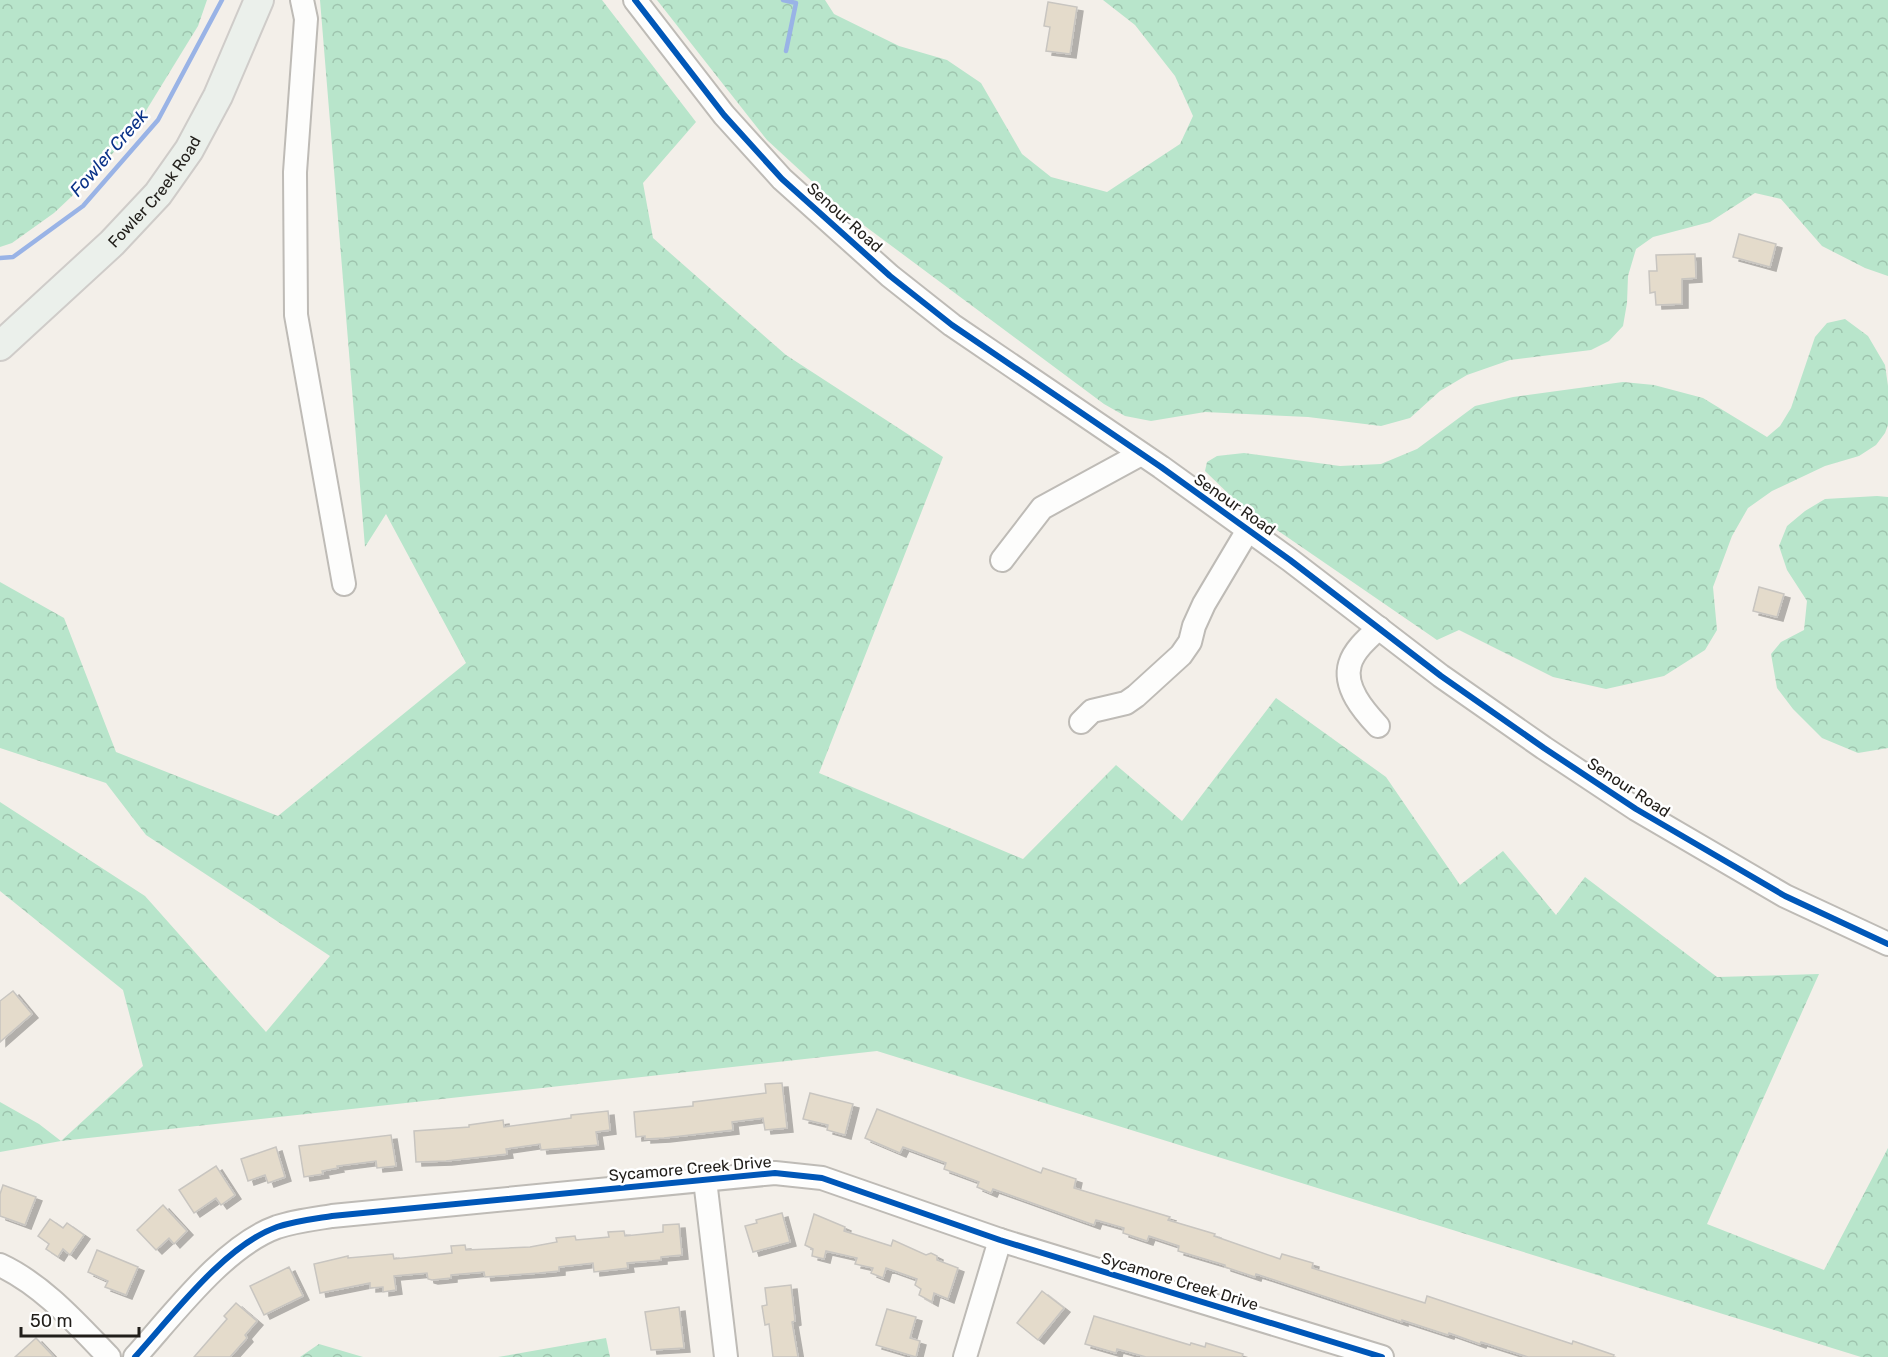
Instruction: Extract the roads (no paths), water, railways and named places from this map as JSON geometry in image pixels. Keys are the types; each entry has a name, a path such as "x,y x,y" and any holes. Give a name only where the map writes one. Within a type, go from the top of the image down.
{"main road":[{"name":"Fowler Creek Road","path":"0,346 112,243 158,194 189,150 218,96 259,0"}],"street":[{"path":"302,0 306,19 296,172 296,315 344,584"},
{"name":"Senour Road","path":"635,0 724,115 782,179 890,276 952,325 1248,530 1441,676 1636,808 1785,896 1888,944"},
{"path":"1002,560 1042,508 1141,454"},
{"path":"1081,722 1092,711 1125,703 1136,696 1181,655 1190,642 1204,604 1248,530"},
{"path":"1378,726 1361,707 1349,676 1350,664 1360,647 1379,628"},
{"name":"Sycamore Creek Drive","path":"135,1357 215,1269 234,1252 277,1227 332,1216 775,1173 822,1178 1000,1240 1382,1357"},
{"path":"705,1180 726,1357"},
{"path":"965,1357 1000,1240"},
{"path":"0,1265 63,1311 109,1357"}],"waterway":[{"name":"Fowler Creek","path":"0,258 13,257 83,206 158,120 222,0"},
{"path":"783,0 796,3 786,51"}]}
